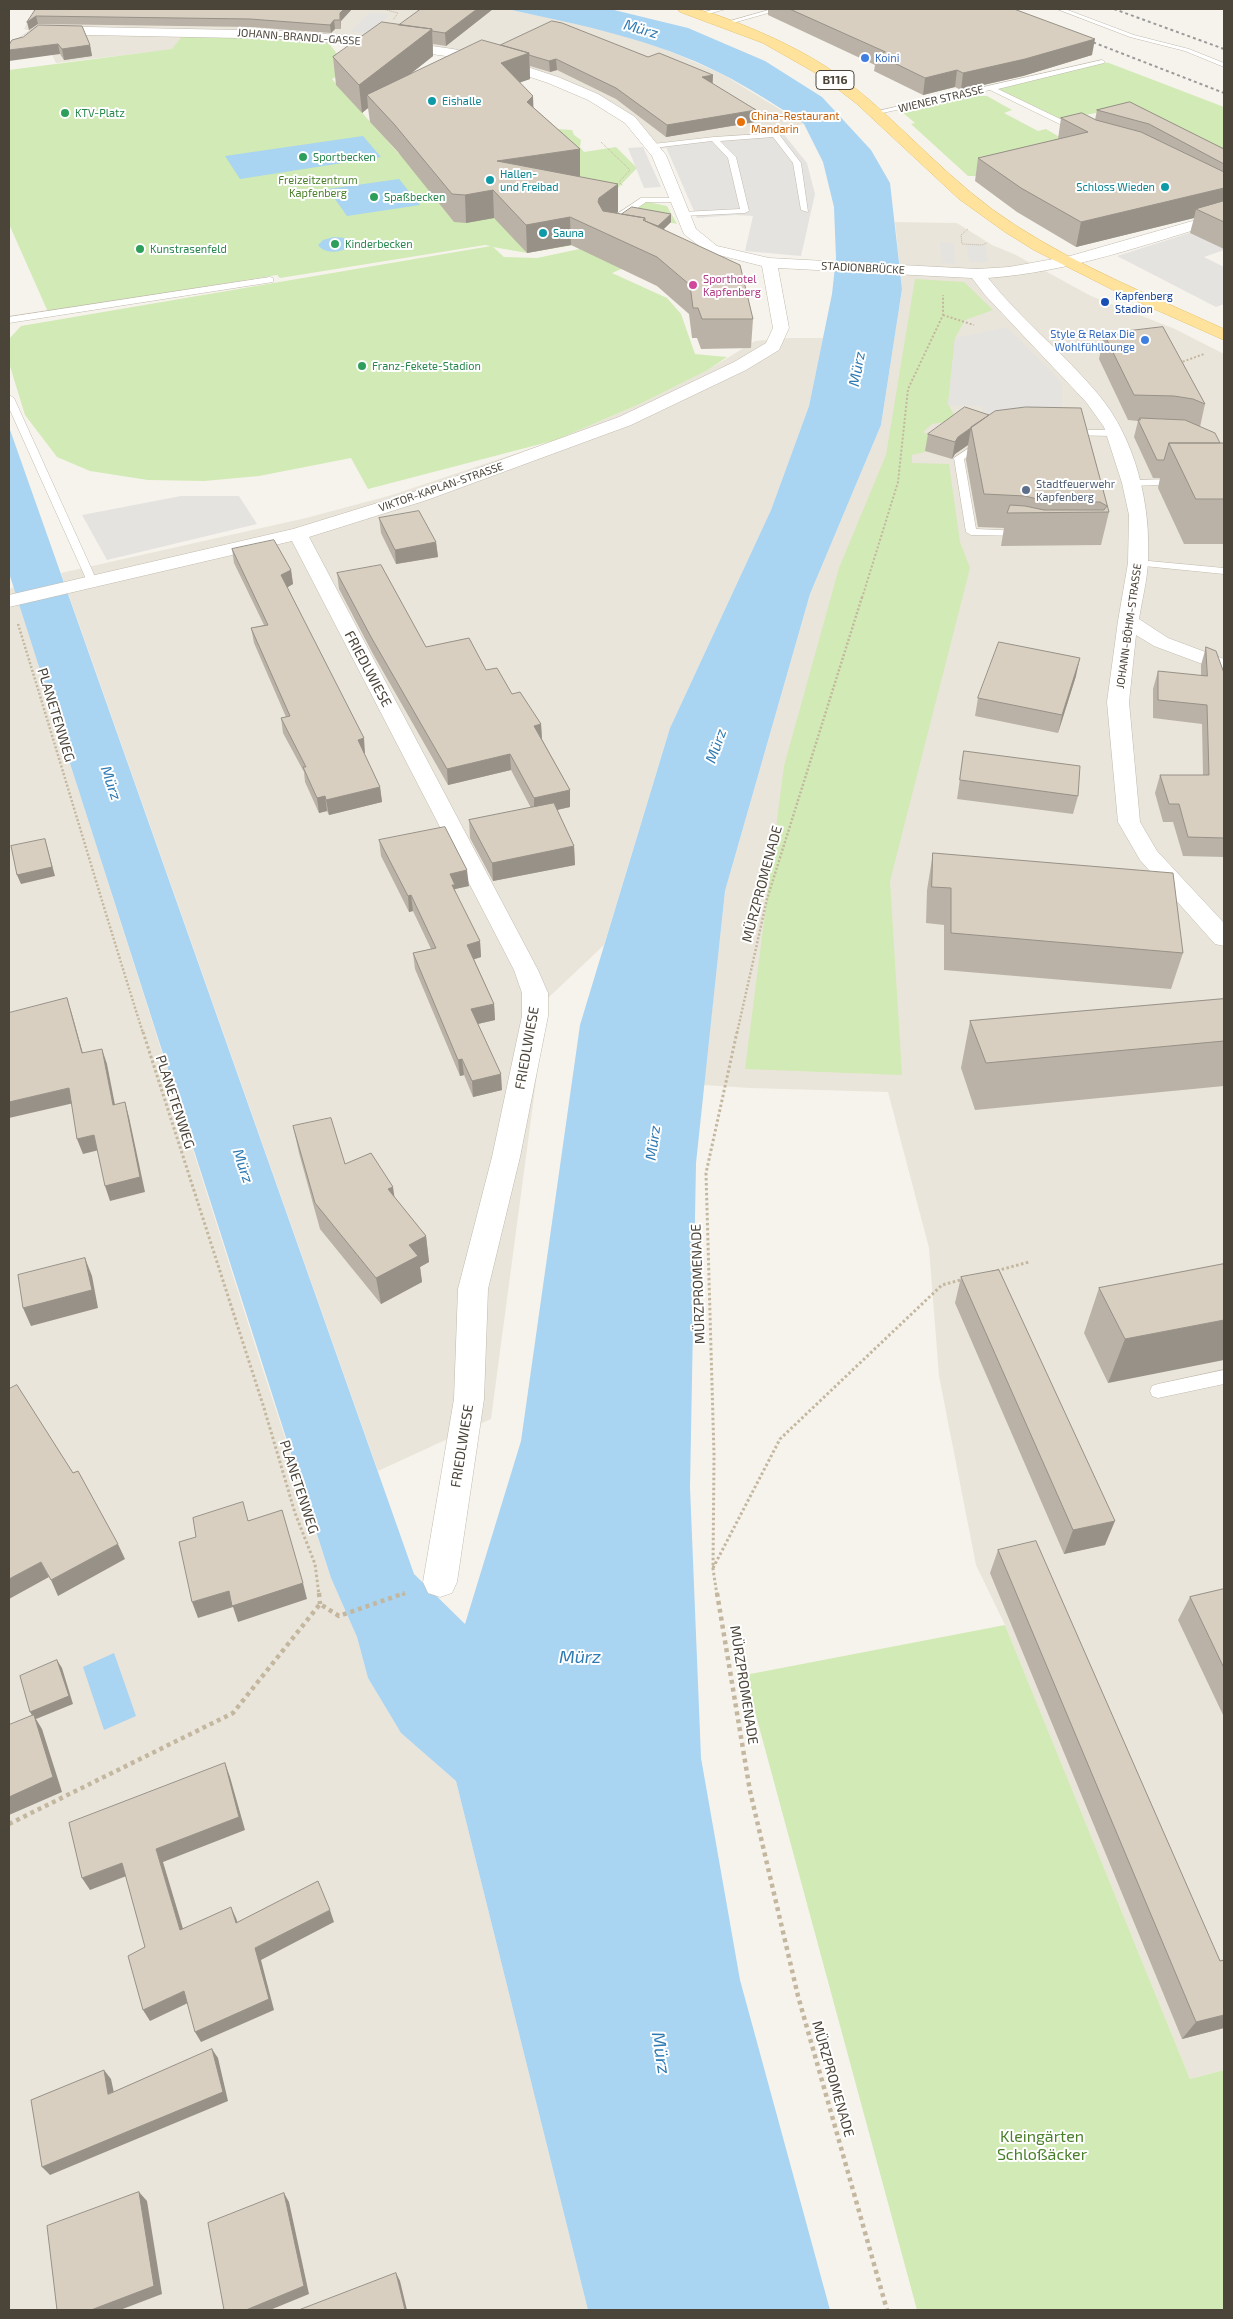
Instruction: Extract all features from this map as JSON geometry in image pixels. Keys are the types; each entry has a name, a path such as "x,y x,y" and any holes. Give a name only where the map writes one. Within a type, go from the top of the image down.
{"main road":[{"name":"WIENER STRASSE","path":"684,9 726,22 781,46 816,66 844,87 945,181 982,210 1026,240 1068,262 1224,335"}],"street":[{"name":"JOHANN-BRANDL-GASSE","path":"9,46 20,43 38,30 288,35 374,42 453,53 510,66 553,80 593,97 630,120 659,155 689,231 712,249 769,263 804,265"},
{"path":"946,272 1005,273 1068,262 1224,216"},
{"name":"VIKTOR-KAPLAN-STRASSE","path":"12,610 92,582 298,534 420,496 625,421 748,361 773,346 781,328 769,263"},
{"name":"STADIONBRÜCKE","path":"804,265 946,272"},
{"name":"JOHANN-BÖHM-STRASSE","path":"977,274 991,292 1119,429 1138,515 1138,562 1128,621 1118,702 1129,822 1148,855 1224,938"},
{"name":"FRIEDLWIESE","path":"298,534 521,961 535,994 535,1016 506,1157 473,1289 470,1399 440,1582"},
{"path":"1128,621 1161,642 1224,666"}],"lane":[{"path":"701,14 723,9"},
{"path":"726,22 779,9"},
{"path":"1060,9 1132,36 1187,50 1224,65"},
{"path":"991,88 1102,62"},
{"name":"WIENER STRASSE","path":"872,113 991,88 1089,136"},
{"path":"653,146 775,135 797,163 805,210"},
{"path":"683,214 745,211 732,157 714,139"},
{"path":"612,222 644,200 678,200"},
{"path":"688,245 706,244"},
{"path":"9,320 270,280"},
{"path":"9,398 92,582"},
{"path":"1056,432 1119,429"},
{"path":"994,438 986,439 959,458 971,532 1019,534 1032,537"},
{"path":"1131,483 1187,482"},
{"path":"1138,562 1224,571"},
{"path":"1158,1390 1224,1377"}],"path":[{"path":"601,142 630,170 619,182 623,187"},
{"path":"963,225 975,233"},
{"path":"968,228 961,235 962,244 982,245 988,242 982,238"},
{"name":"MÜRZPROMENADE","path":"887,2310 798,1996 750,1791 713,1568 714,1455 706,1173 766,899 898,482 908,389 943,315 943,288 946,272"},
{"path":"943,315 974,325"},
{"path":"1177,364 1209,352"},
{"name":"PLANETENWEG","path":"12,610 80,823 121,964 264,1408 295,1512 314,1564 320,1604"},
{"path":"990,1272 1028,1262"},
{"path":"713,1568 780,1440 942,1285 970,1277"},
{"path":"9,1824 232,1713 320,1604 339,1616 440,1582"}],"shaded area":[{"path":"34,9 507,9 615,32 667,50 722,74 804,124 655,150 632,126 583,97 529,74 462,56 280,37 56,63 42,35 24,29"},
{"path":"369,13 390,14 371,34 350,32"},
{"path":"782,132 807,163 815,194 801,256 745,251 753,216 735,215 697,218 665,145"},
{"path":"643,147 661,187 644,188 628,148"},
{"path":"895,222 957,223 992,245 1014,254 1091,296 1175,329 1224,354 1224,2070 1190,2079 1005,1625 976,1565 939,1376 929,1248 888,1092 704,1085 725,891 810,594 881,425 902,289"},
{"path":"1224,222 1224,250 1204,257 1224,267 1224,304 1216,307 1117,256"},
{"path":"940,242 954,243 955,264 941,263"},
{"path":"966,243 985,244 988,262 969,262"},
{"path":"1007,327 1062,383 1062,408 1065,419 984,415 982,406 948,405 955,338"},
{"path":"823,338 809,406 771,510 670,728 604,945 547,999 491,1419 378,1471 61,573 306,518 392,495 556,440 642,403 708,370 755,341"},
{"path":"181,496 239,496 257,524 107,560 82,515"},
{"path":"14,587 262,1367 331,1578 357,1637 368,1678 401,1733 456,1781 588,2310 9,2310 9,589"}],"green space":[{"name":"Freizeitzentrum Kapfenberg","path":"185,33 327,41 349,69 332,79 399,154 543,128 572,130 574,135 581,140 580,147 584,152 616,147 637,168 615,191 586,243 527,253 493,247 504,257 537,258 589,247 649,257 612,273 667,298 681,314 695,354 727,357 708,370 642,403 556,440 368,489 351,458 259,476 204,481 148,480 90,471 57,457 25,415 9,363 9,339 21,326 491,246 485,245 280,278 277,275 48,312 9,224 9,70 172,49"},
{"path":"1102,62 1224,107 1224,170 1117,109 1080,116 1083,133 991,88"},
{"path":"961,96 987,96 1012,110 1004,113 1038,131 1046,129 1088,154 978,176 968,176 911,124 915,123 901,111"},
{"path":"648,202 667,206 677,224 635,215 639,204"},
{"path":"915,279 964,282 993,310 965,320 955,338 948,404 957,420 932,424 923,432 937,439 925,452 912,455 912,463 949,464 960,542 970,568 890,881 902,1075 745,1069 784,766 839,568 886,455"},
{"name":"Kleingärten Schloßäcker","path":"1005,1625 1190,2079 1224,2070 1224,2310 917,2310 745,1675"}],"water":[{"name":"Mürz","path":"507,9 610,9 688,28 765,61 822,97 871,150 890,183 902,289 881,425 810,594 725,891 696,1163 690,1487 701,1758 740,1980 830,2310 588,2310 456,1781 401,1733 368,1678 357,1637 331,1578 9,573 9,427 414,1574 465,1624 521,1441 580,1025 670,728 771,510 809,406 832,294 836,258 834,207 823,162 804,124 798,119 732,79 670,51 616,34"},
{"name":"Sportbecken","path":"363,136 381,157 240,179 225,156"},
{"name":"Spaßbecken","path":"399,179 420,205 347,216 328,189"},
{"name":"Kinderbecken","path":"334,237 345,238 352,244 335,252 325,250 318,245 323,240"},
{"path":"114,1653 136,1716 104,1730 83,1667"}],"building":[{"path":"36,9 344,9 340,13 340,20 334,20 330,25 250,19 36,16 27,22"},
{"path":"421,9 477,9 445,33 432,31 432,29 399,25"},
{"path":"790,9 1014,9 1095,39 1025,59 963,73 957,70 925,78 876,54 885,52"},
{"path":"552,21 562,23 648,57 659,53 713,75 702,77 756,110 667,125 616,88 556,59 549,61 501,45"},
{"path":"382,22 432,29 359,85 333,57"},
{"path":"39,25 82,26 90,45 62,49 58,44 9,50 12,40 23,37"},
{"path":"482,40 529,53 501,63 533,96 527,102 580,149 497,161 618,184 599,198 598,202 603,211 645,218 643,220 740,265 753,319 702,319 698,308 693,308 690,285 657,257 570,217 526,225 493,190 465,195 452,194 394,124 367,95"},
{"path":"1130,102 1224,149 1224,164 1149,124 1097,110"},
{"path":"1082,113 1096,120 1141,132 1224,172 1224,188 1081,222 1021,188 978,158 1088,132 1061,118"},
{"path":"1224,201 1224,222 1196,209"},
{"path":"632,207 671,214 658,226 645,221 645,218 622,214"},
{"path":"1163,327 1205,404 1193,399 1174,396 1134,395 1104,334"},
{"path":"965,407 989,415 958,437 955,442 928,434"},
{"path":"1026,407 1081,408 1109,512 1007,513 1010,505 1044,510 1104,510 1107,506 1100,502 1045,501 1025,496 984,494 971,427 995,411"},
{"path":"1140,418 1185,420 1215,433 1220,443 1169,443 1164,460 1157,460 1138,420"},
{"path":"1169,443 1224,443 1224,499 1196,499"},
{"path":"419,511 436,542 395,550 379,518"},
{"path":"274,540 291,570 281,575 364,738 358,740 380,787 326,800 325,796 317,798 303,767 306,767 281,718 290,716 251,628 268,625 232,549"},
{"path":"381,565 426,647 469,638 486,670 497,668 512,694 520,692 541,724 534,726 570,790 534,798 510,754 447,769 371,637 337,573"},
{"path":"999,642 1080,658 1062,715 978,698"},
{"path":"1206,647 1216,651 1224,673 1224,838 1188,837 1179,804 1169,804 1160,775 1209,775 1207,705 1158,700 1158,671 1207,676"},
{"path":"964,751 1080,766 1078,796 960,780"},
{"path":"554,803 574,846 492,863 469,820"},
{"path":"445,827 467,870 450,874 455,885 452,885 480,941 467,945 494,1004 471,1009 501,1074 472,1081 462,1059 458,1060 413,953 436,948 411,895 408,896 379,840"},
{"path":"45,839 52,867 17,875 11,846"},
{"path":"933,853 1173,873 1183,953 951,933 951,888 932,887"},
{"path":"67,998 82,1053 102,1049 113,1105 125,1102 140,1177 105,1186 94,1135 77,1139 69,1088 9,1102 9,1013"},
{"path":"1224,999 1224,1041 986,1063 970,1021"},
{"path":"331,1118 345,1164 371,1153 393,1187 388,1189 426,1236 409,1245 418,1256 376,1278 315,1203 293,1126"},
{"path":"85,1258 92,1290 23,1308 18,1275"},
{"path":"1224,1264 1224,1320 1125,1339 1099,1288"},
{"path":"999,1270 1115,1521 1073,1530 961,1277"},
{"path":"17,1385 73,1473 78,1471 118,1544 51,1580 41,1562 9,1579 9,1389"},
{"path":"243,1502 248,1521 282,1510 303,1583 232,1606 229,1591 192,1602 179,1542 196,1537 193,1518"},
{"path":"1036,1541 1220,1961 1224,1960 1224,2015 1196,2022 998,1550"},
{"path":"1224,1589 1224,1668 1190,1597"},
{"path":"57,1660 69,1696 30,1712 20,1676"},
{"path":"34,1715 53,1777 9,1797 9,1725"},
{"path":"225,1763 239,1817 156,1849 180,1930 231,1907 236,1923 318,1881 330,1910 255,1948 269,1999 195,2032 184,1991 143,2010 128,1956 145,1947 122,1863 82,1878 69,1823"},
{"path":"212,2049 223,2092 42,2167 31,2100 104,2070 108,2094"},
{"path":"139,2192 154,2286 91,2310 57,2310 47,2226"},
{"path":"284,2193 304,2286 246,2310 224,2310 208,2223"},
{"path":"396,2273 405,2310 299,2310"}],"railway":[{"path":"1114,9 1224,49"},
{"path":"1082,38 1224,93"}],"place":[{"name":"Koini","path":"865,58"},
{"name":"Eishalle","path":"432,101"},
{"name":"KTV-Platz","path":"65,113"},
{"name":"China-Restaurant Mandarin","path":"741,122"},
{"name":"Sportbecken","path":"303,157"},
{"name":"Hallen- und Freibad","path":"490,180"},
{"name":"Schloss Wieden","path":"1165,187"},
{"name":"Spaßbecken","path":"374,197"},
{"name":"Sauna","path":"543,233"},
{"name":"Kinderbecken","path":"335,244"},
{"name":"Kunstrasenfeld","path":"140,249"},
{"name":"Sporthotel Kapfenberg","path":"693,285"},
{"name":"Kapfenberg Stadion","path":"1105,302"},
{"name":"Style & Relax Die Wohlfühllounge","path":"1145,340"},
{"name":"Franz-Fekete-Stadion","path":"362,366"},
{"name":"Stadtfeuerwehr Kapfenberg","path":"1026,490"}]}
